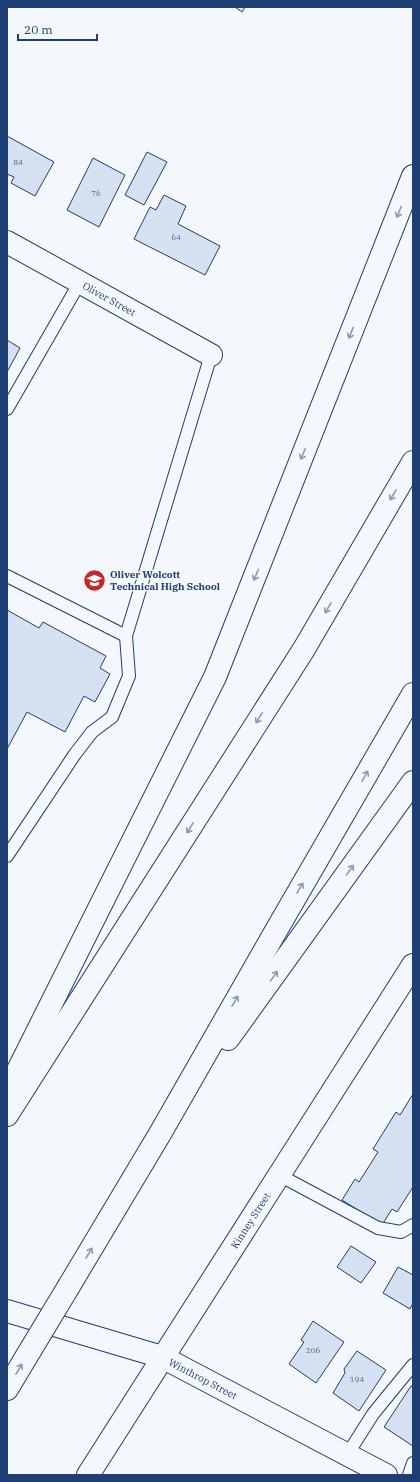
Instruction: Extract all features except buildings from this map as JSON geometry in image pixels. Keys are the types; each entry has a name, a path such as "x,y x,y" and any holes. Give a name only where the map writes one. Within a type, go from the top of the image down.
{"main road":[{"path":"7,1092 215,677 413,176"},
{"name":"Oliver Street","path":"7,242 211,355"},
{"path":"7,1115 304,649 413,462"},
{"path":"7,1389 161,1132 276,929 413,694"},
{"path":"161,1132 413,782"},
{"name":"Kinney Street","path":"88,1475 413,965"},
{"name":"Winthrop Street","path":"7,1311 162,1357 386,1475"}],"lane":[{"path":"7,409 80,282"},
{"path":"7,856 75,754 92,732 112,717 129,676 126,636 211,355"},
{"path":"7,576 126,636"},
{"path":"279,1175 378,1228 401,1232 413,1225"},
{"path":"348,1454 374,1414 413,1365"},
{"path":"409,1475 413,1463"}],"place":[{"name":"Oliver Wolcott Technical High School","path":"94,580"}]}
